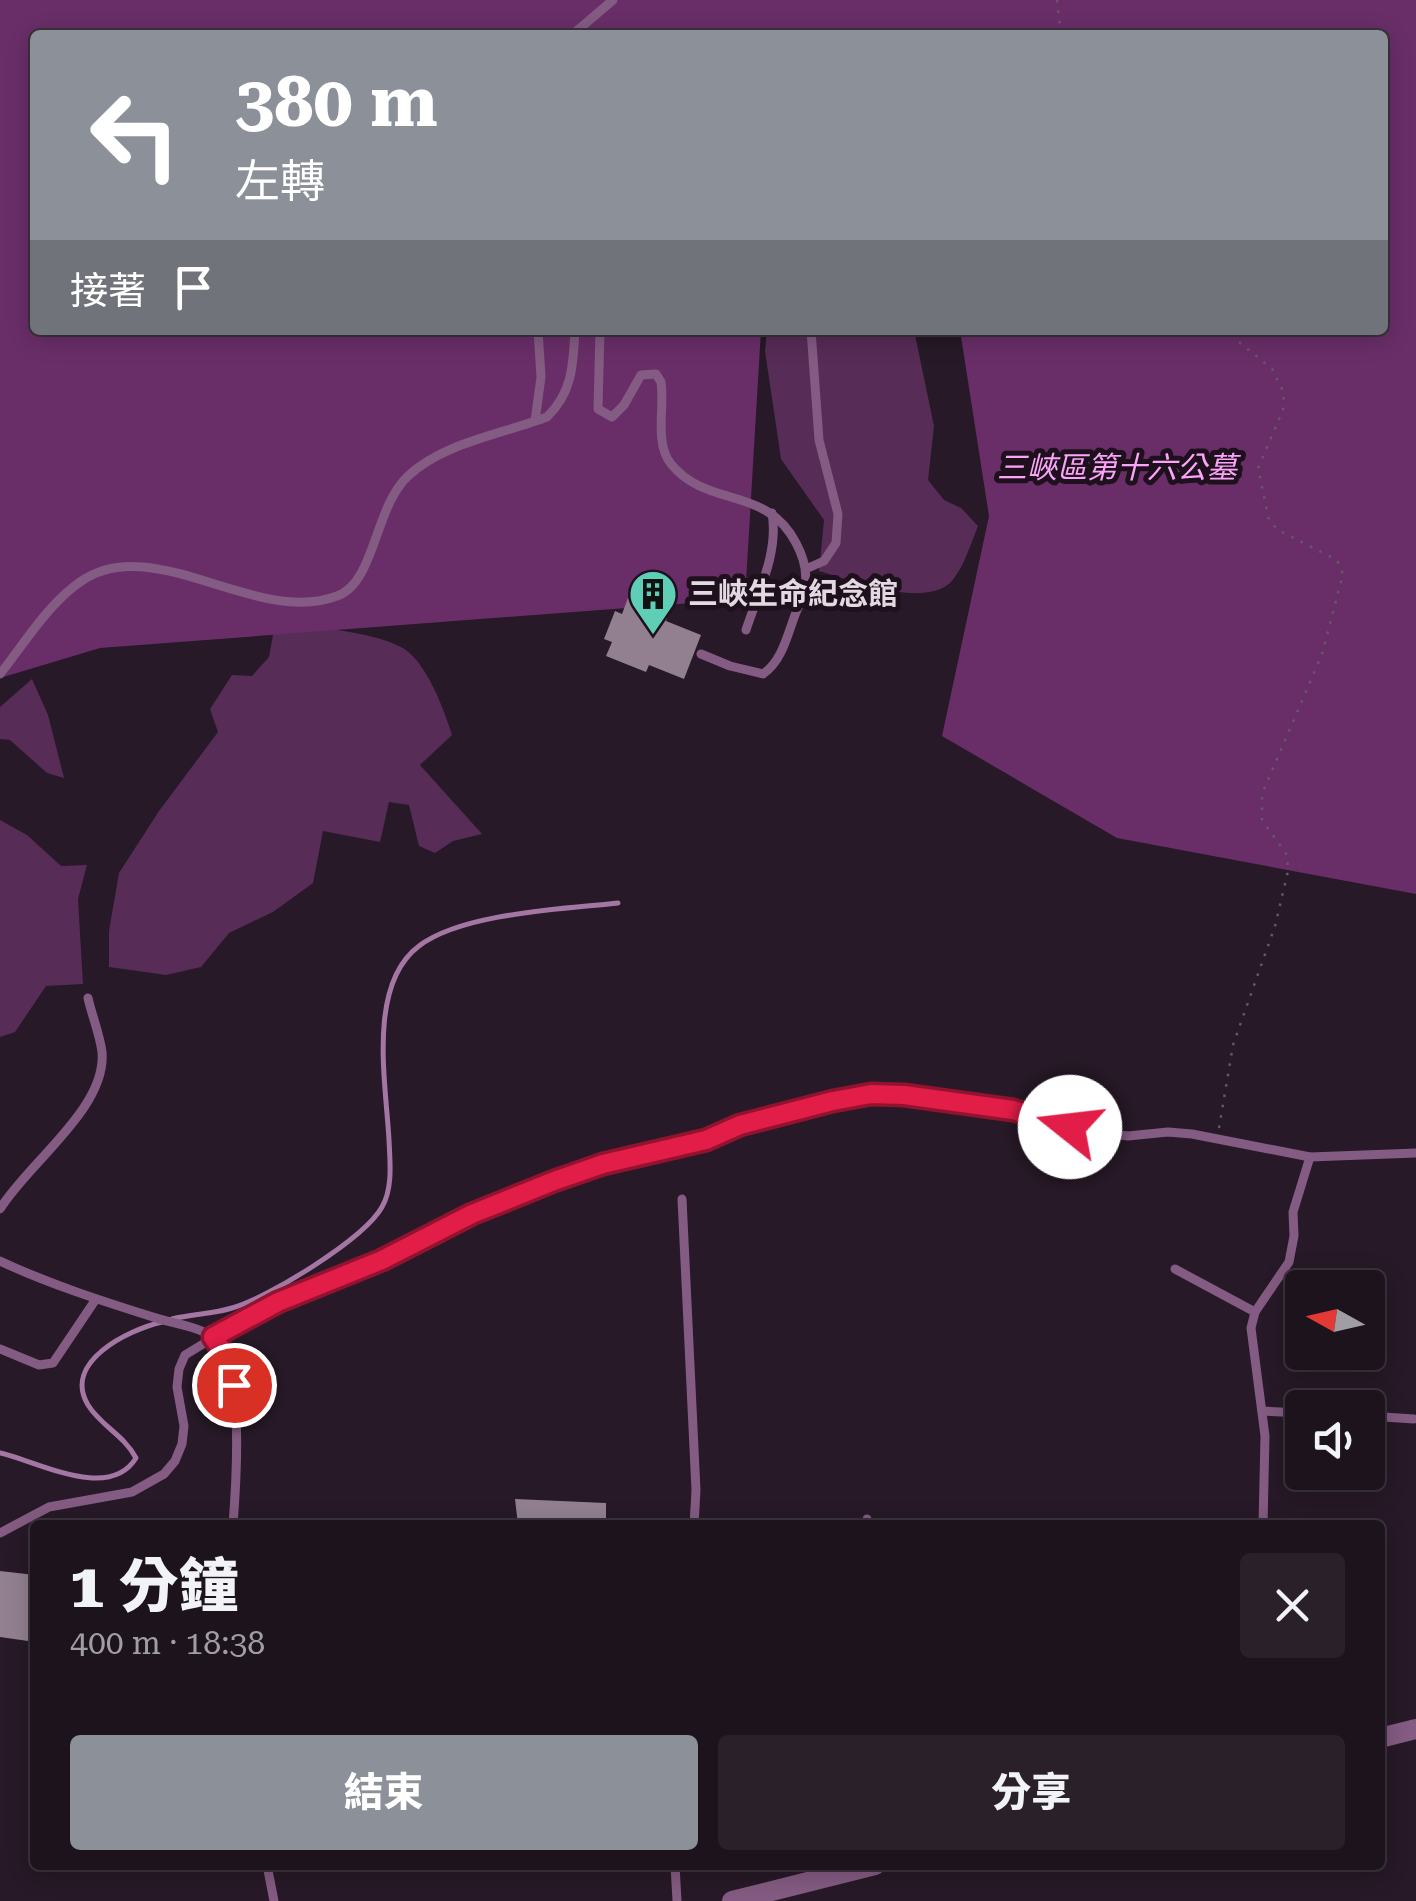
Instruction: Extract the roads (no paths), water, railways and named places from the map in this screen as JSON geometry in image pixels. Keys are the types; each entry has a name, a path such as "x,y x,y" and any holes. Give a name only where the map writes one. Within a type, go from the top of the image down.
{"street":[{"path":"1385,1737 1416,1729"},
{"path":"732,1901 854,1870"}],"lane":[{"path":"578,30 613,0"},
{"path":"535,421 541,377 538,335"},
{"path":"0,674 79,582 102,570 159,570 291,604 339,596 356,586 384,509 408,476 432,458 547,417 566,392 573,371 575,335"},
{"path":"600,335 598,409 612,417 624,405 641,374 656,374 661,382 662,444 668,460 696,485 772,511 789,529 808,568 807,586 776,665 763,674 701,654"},
{"path":"808,568 824,561 836,542 838,514 819,440 811,335"},
{"path":"746,630 772,554 772,511"},
{"path":"0,1209 10,1192 87,1105 100,1080 102,1053 88,998"},
{"path":"0,1533 49,1507 132,1492 164,1474 182,1444 178,1368 185,1355 213,1337 278,1302 382,1260 472,1214 554,1181 603,1164 706,1140 740,1125 871,1094 904,1095 1013,1110 1094,1132 1128,1136 1168,1132 1310,1157 1416,1152"},
{"path":"1263,1520 1262,1411 1252,1347 1255,1312 1288,1262 1296,1199 1310,1157"},
{"path":"682,1199 694,1520"},
{"path":"0,1261 96,1299 213,1337 229,1361 234,1385 234,1520"},
{"path":"1175,1269 1255,1312"},
{"path":"0,1349 38,1366 53,1363 96,1299"},
{"path":"1262,1411 1285,1412"},
{"path":"1385,1417 1414,1418"},
{"path":"268,1870 274,1901"},
{"path":"675,1870 677,1901"}],"waterway":[{"path":"172,1319 225,1310 268,1293 356,1235 382,1207 390,1175 383,1064 386,1009 403,963 419,946 438,935 487,919 618,903"},
{"path":"0,1453 91,1478 124,1471 136,1458 88,1405 82,1389 84,1375 91,1362 117,1340 162,1322"}],"place":[{"name":"三峽生命紀念館","path":"653,636"}],"park label":[{"name":"三峽區第十六公墓","path":"1117,468"}]}
